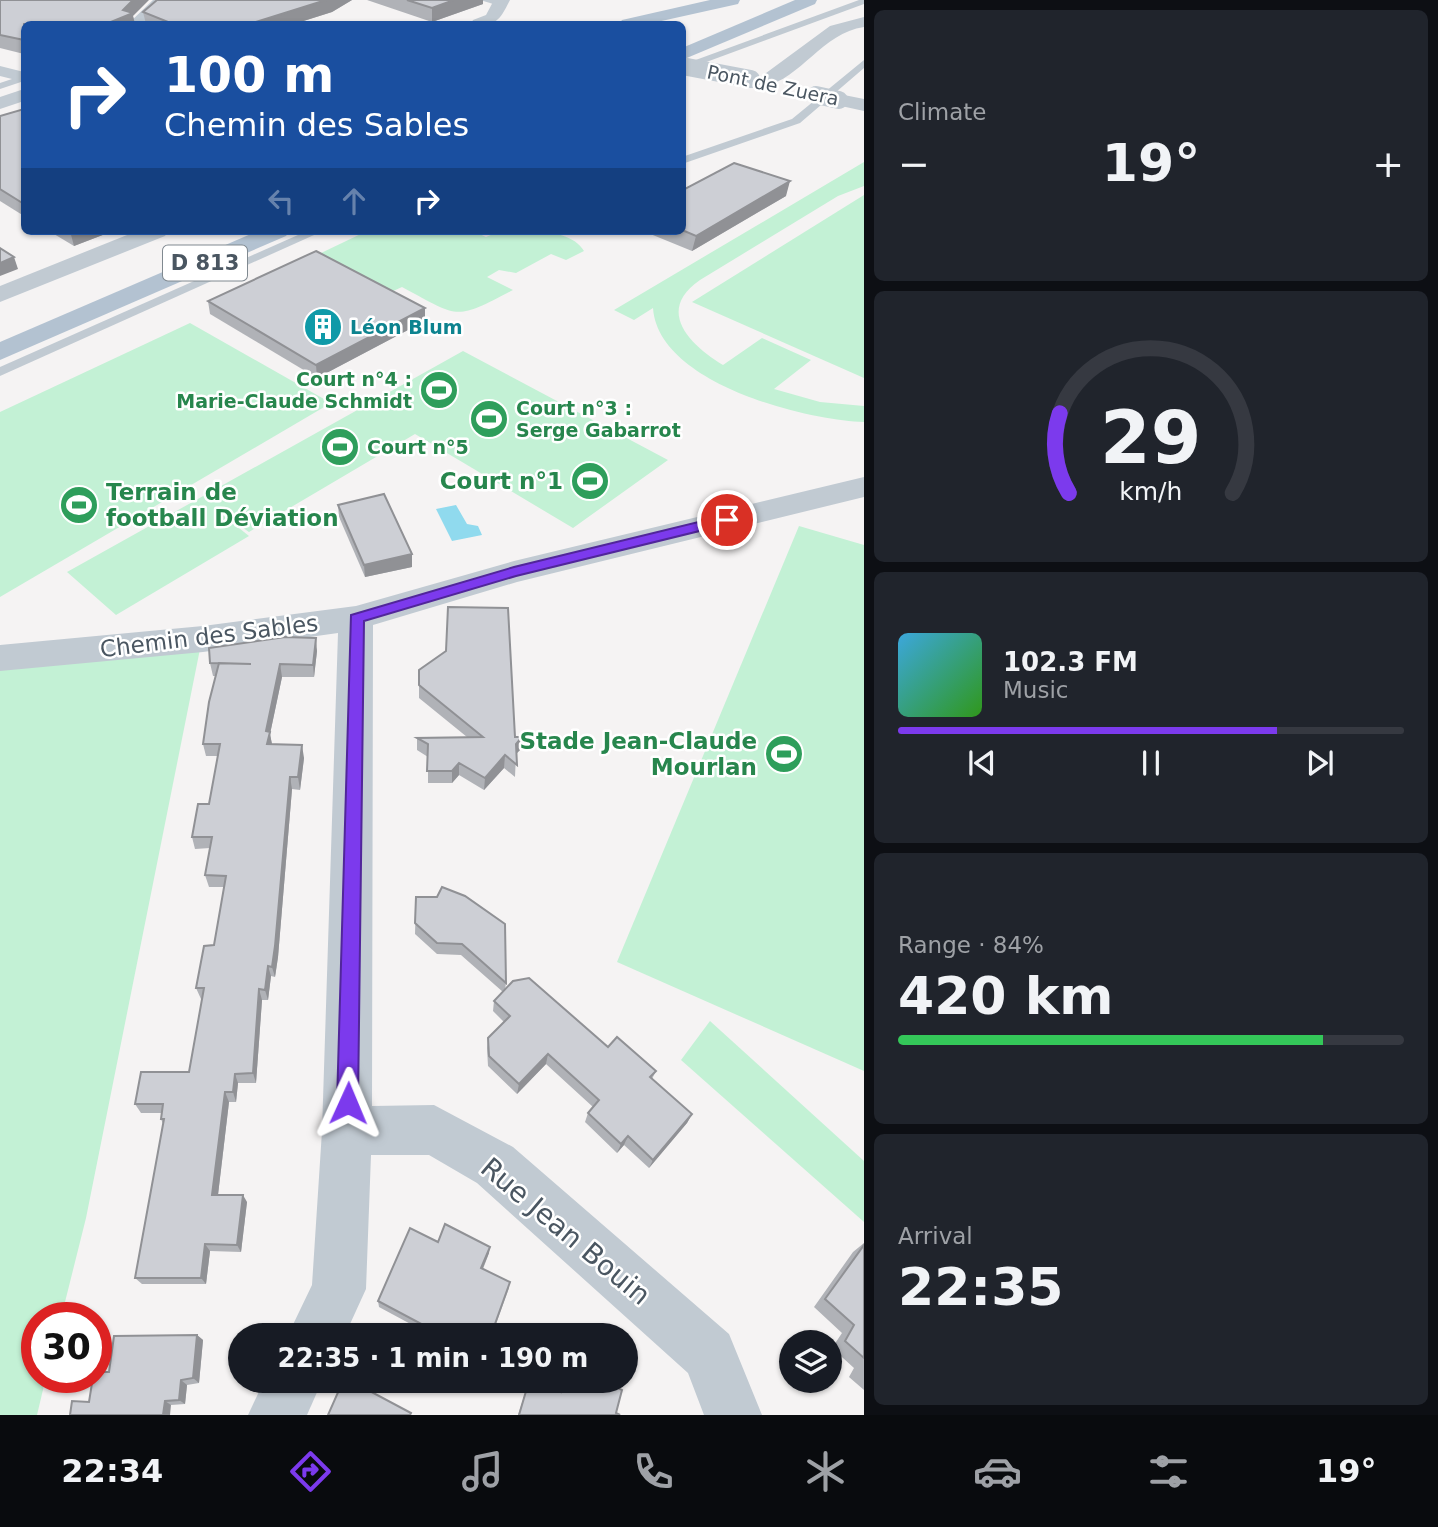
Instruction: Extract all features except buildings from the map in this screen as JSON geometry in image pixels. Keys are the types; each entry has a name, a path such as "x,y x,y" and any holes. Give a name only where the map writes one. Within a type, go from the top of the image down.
{"main road":[{"path":"641,21 732,0"},
{"path":"686,53 809,0"},
{"path":"757,23 793,15 831,0"},
{"name":"D 813","path":"0,352 269,235"}],"street":[{"path":"140,21 162,0"},
{"path":"489,21 495,1"},
{"path":"757,81 783,71 834,29 864,22"},
{"name":"Pont de Zuera","path":"686,67 864,106"},
{"path":"0,71 21,76"},
{"path":"0,103 21,96"},
{"path":"0,295 147,235"},
{"name":"Chemin des Sables","path":"0,659 203,639 356,618 514,572 864,487"},
{"path":"322,1323 339,1289 347,1131 356,618"},
{"name":"Rue Jean Bouin","path":"347,1131 434,1130 495,1165 709,1354 733,1415"},
{"path":"277,1415 288,1393"}],"lane":[{"path":"686,65 864,1"},
{"path":"686,160 796,121 851,70 864,63"},
{"path":"0,86 21,78"},
{"path":"0,372 308,235"}],"green space":[{"path":"864,162 864,186 838,196 700,280 687,292 680,304 679,315 682,327 689,337 699,348 723,365 762,338 811,360 774,389 820,402 864,406 864,422 806,414 738,392 706,377 680,357 661,334 653,308 634,320 614,310"},
{"path":"864,195 864,378 692,302"},
{"path":"359,235 560,235 577,243 584,251 566,260 551,254 516,273 499,270 487,277 513,290 479,307 457,312 436,305 402,287 391,292 319,254"},
{"name":"Terrain de football Déviation","path":"190,323 331,403 0,597 0,412"},
{"path":"463,351 668,460 573,528 415,434 249,532 214,508 249,536 116,615 67,572"},
{"name":"Stade Jean-Claude Mourlan","path":"799,526 864,545 864,1071 617,962"},
{"path":"200,649 86,1218 65,1302 21,1302 21,1393 42,1393 37,1415 0,1415 0,670"},
{"path":"710,1021 864,1161 864,1222 681,1060"}],"water":[{"path":"456,505 467,524 478,526 482,535 452,541 436,509"}],"place":[{"name":"Léon Blum","path":"323,327"},
{"name":"Court n°4 : Marie-Claude Schmidt","path":"439,390"},
{"name":"Court n°3 : Serge Gabarrot","path":"489,419"},
{"name":"Court n°5","path":"340,447"},
{"name":"Court n°1","path":"590,481"},
{"name":"Terrain de football Déviation","path":"79,505"},
{"name":"Stade Jean-Claude Mourlan","path":"784,754"}],"route":[{"path":"348,1103 358,628 356,618 514,572 727,520"}]}
